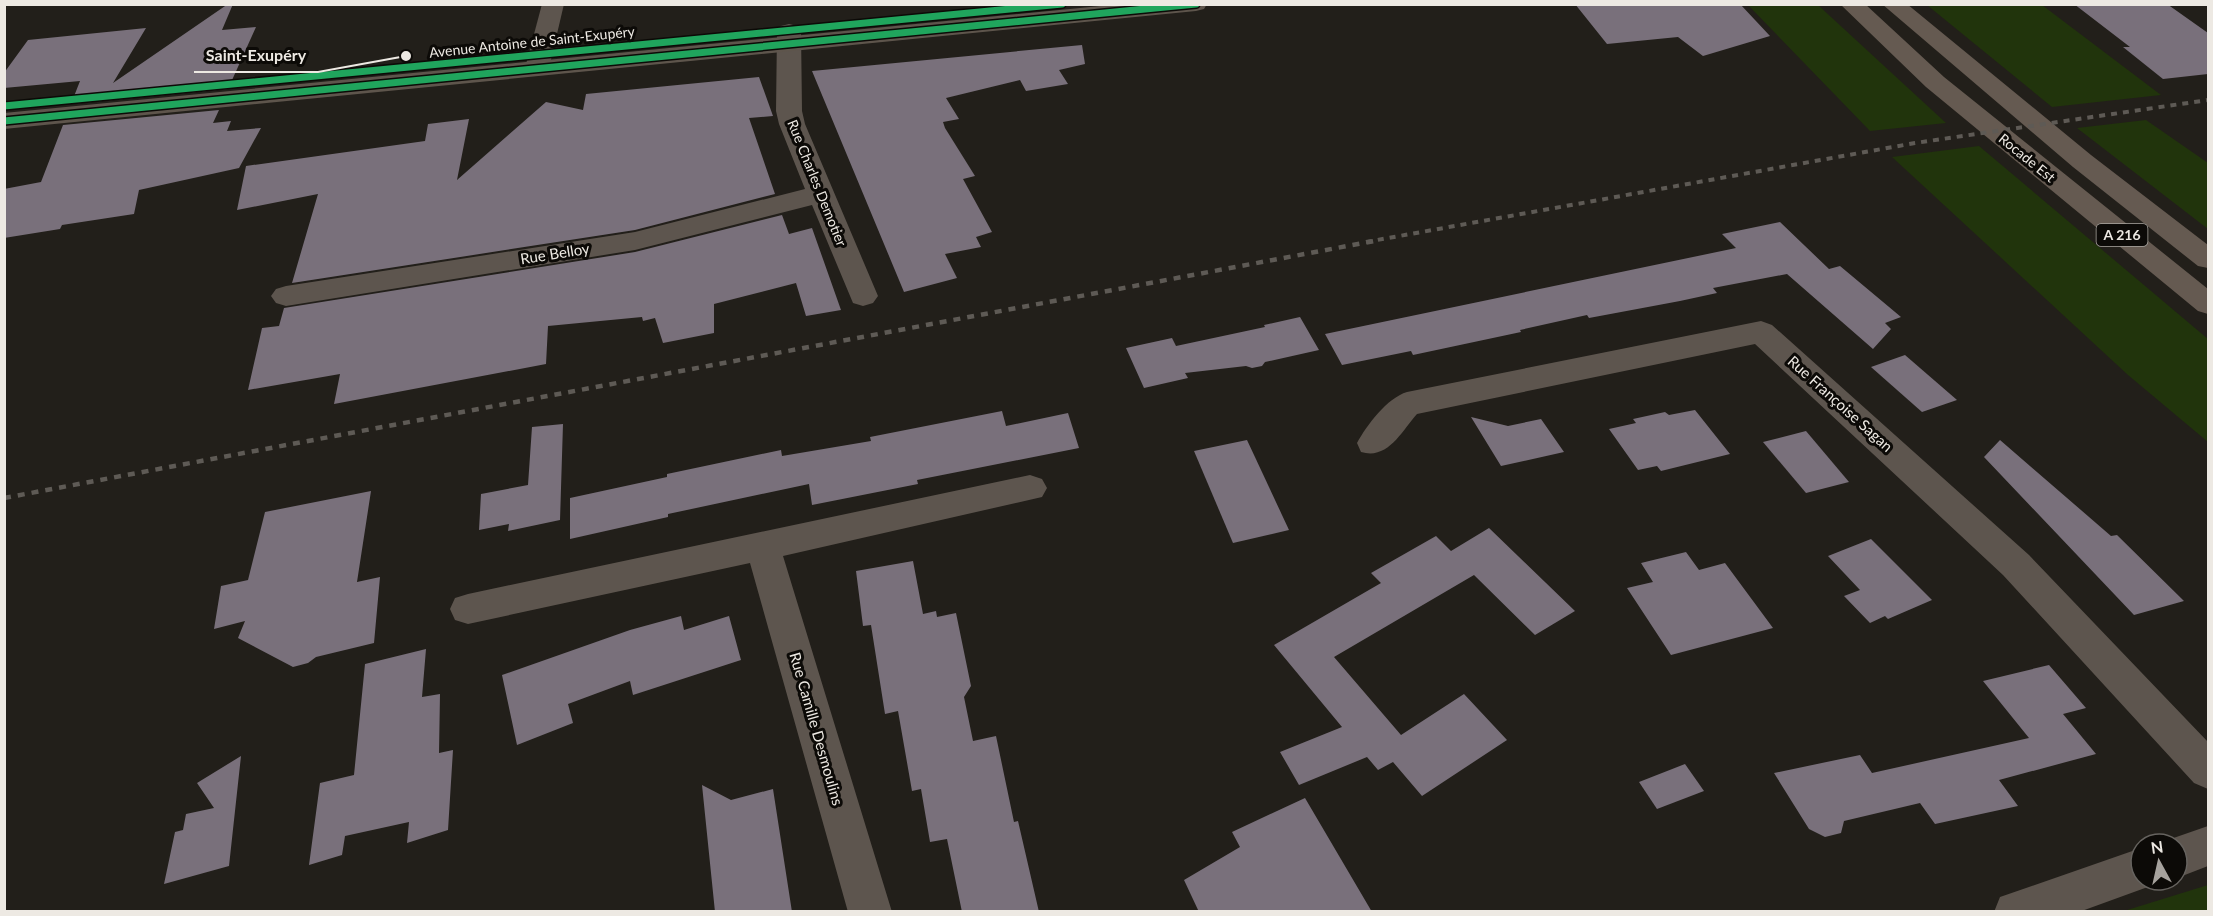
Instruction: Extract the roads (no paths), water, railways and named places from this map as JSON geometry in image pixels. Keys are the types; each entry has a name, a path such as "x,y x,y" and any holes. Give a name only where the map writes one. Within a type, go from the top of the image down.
{"highway":[{"name":"Rocade Est","path":"1851,4 1935,82 2208,304"},
{"name":"A 216","path":"1893,4 2082,161 2208,259"}],"main road":[{"name":"Avenue Antoine de Saint-Exupéry","path":"789,37 1062,4"},
{"name":"Avenue Antoine de Saint-Exupéry","path":"4,121 789,37 1196,4"},
{"name":"Avenue Antoine de Saint-Exupéry","path":"4,106 539,62"}],"street":[{"path":"539,62 553,4"},
{"name":"Rue Charles Demotier","path":"789,37 789,111 820,194 863,296"},
{"name":"Rue Belloy","path":"286,296 635,241 820,194"},
{"name":"Rue Françoise Sagan","path":"1373,443 1407,404 1761,332 2016,565 2208,770"},
{"path":"468,609 1030,488"},
{"name":"Rue Camille Desmoulins","path":"763,546 870,912"},
{"path":"2189,852 2208,846"},
{"path":"2015,912 2129,873"}],"railway":[{"path":"1366,242 1915,143 2208,100"},
{"path":"4,498 1374,241"}],"place":[{"name":"Saint-Exupéry","path":"406,56"}]}
